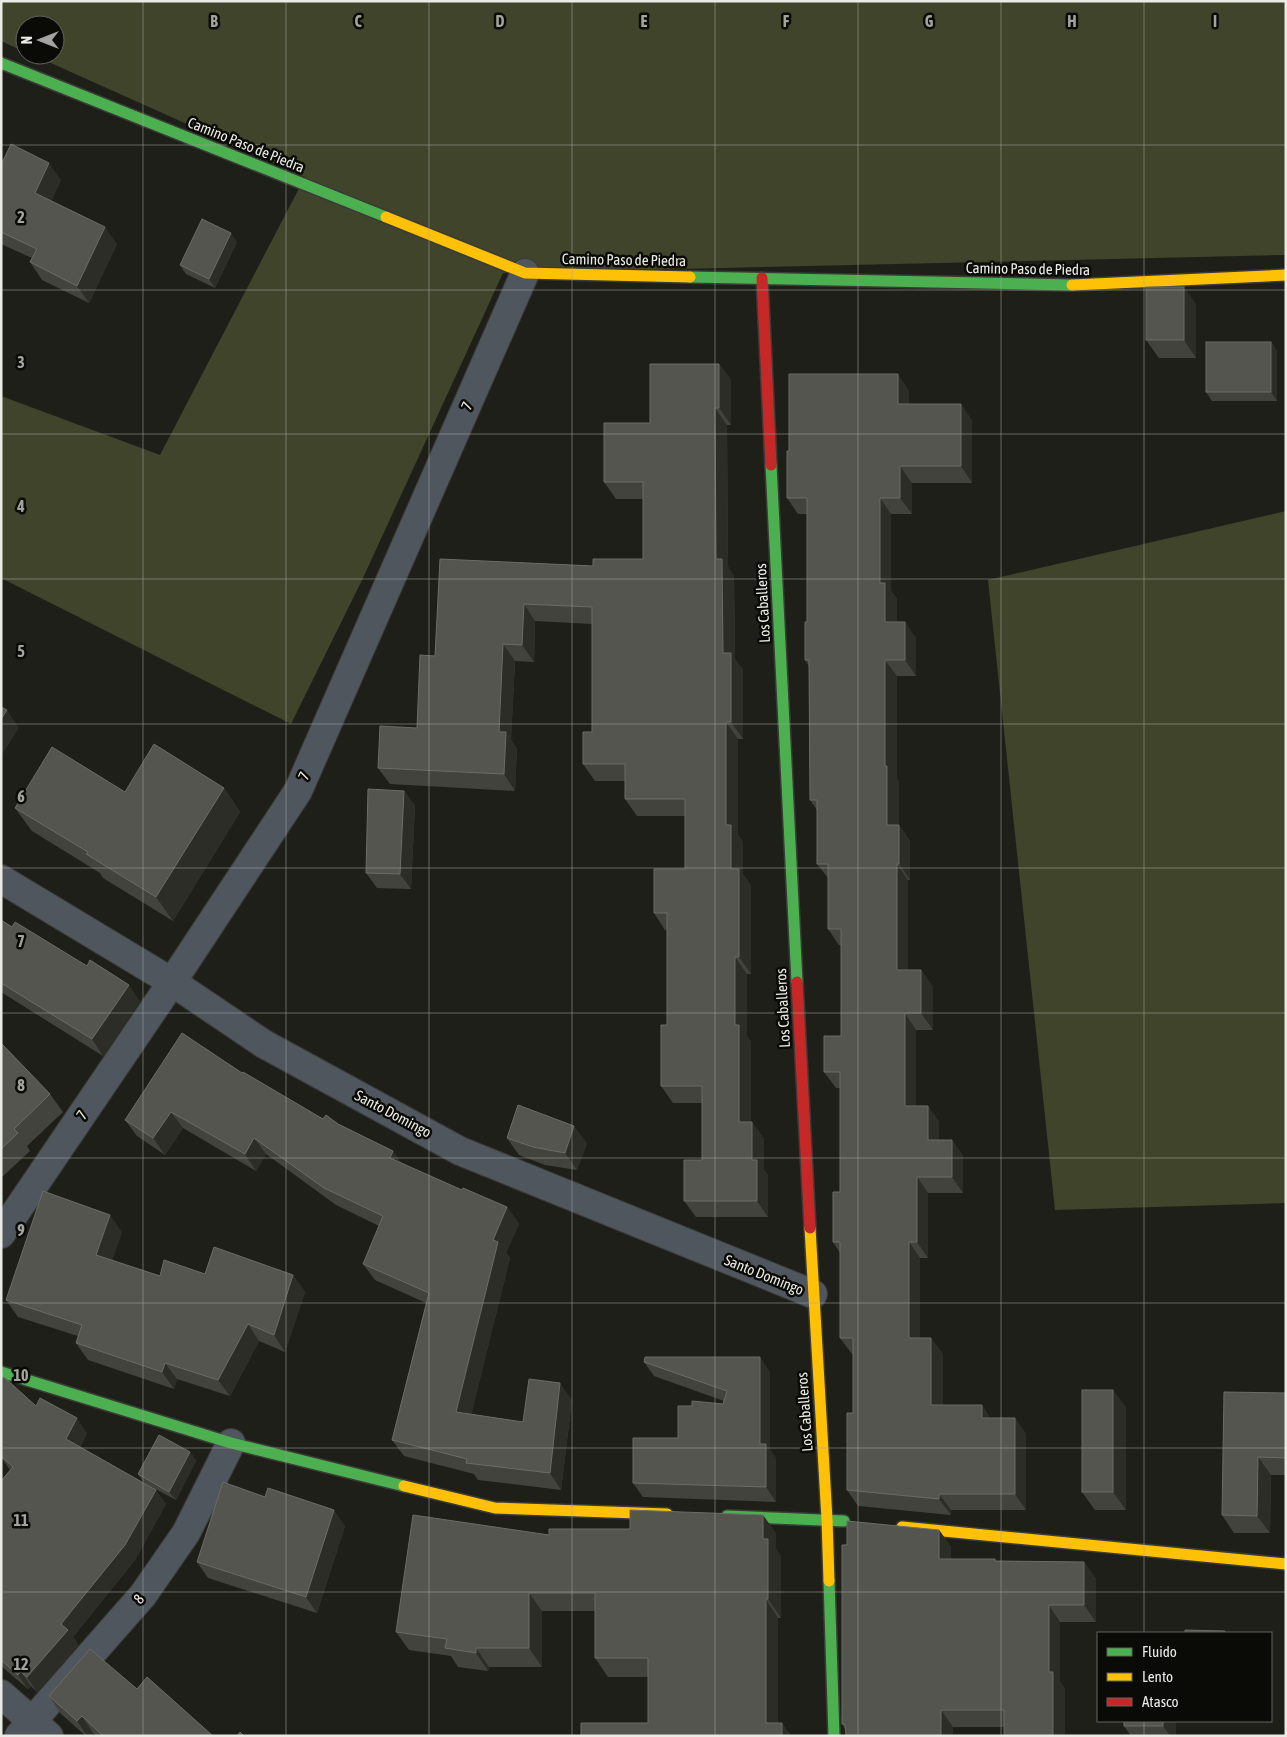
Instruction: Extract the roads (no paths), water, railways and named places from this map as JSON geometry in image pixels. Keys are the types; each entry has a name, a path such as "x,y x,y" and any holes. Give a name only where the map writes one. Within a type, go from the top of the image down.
{"street":[{"name":"Camino Paso de Piedra","path":"1,63 526,273 1079,285 1286,276"},
{"name":"7","path":"1,1234 172,982 298,791 526,273"},
{"name":"Los Caballeros","path":"762,278 813,1294 827,1519 834,1736"},
{"name":"Santo Domingo","path":"1,879 172,982 264,1044 460,1151 813,1294"},
{"path":"1,1372 231,1443 495,1508 680,1514"},
{"name":"8","path":"34,1731 143,1595 186,1533 231,1443"},
{"path":"720,1516 827,1519 856,1522"},
{"path":"895,1526 1286,1564"},
{"path":"1,1694 34,1731"}]}
